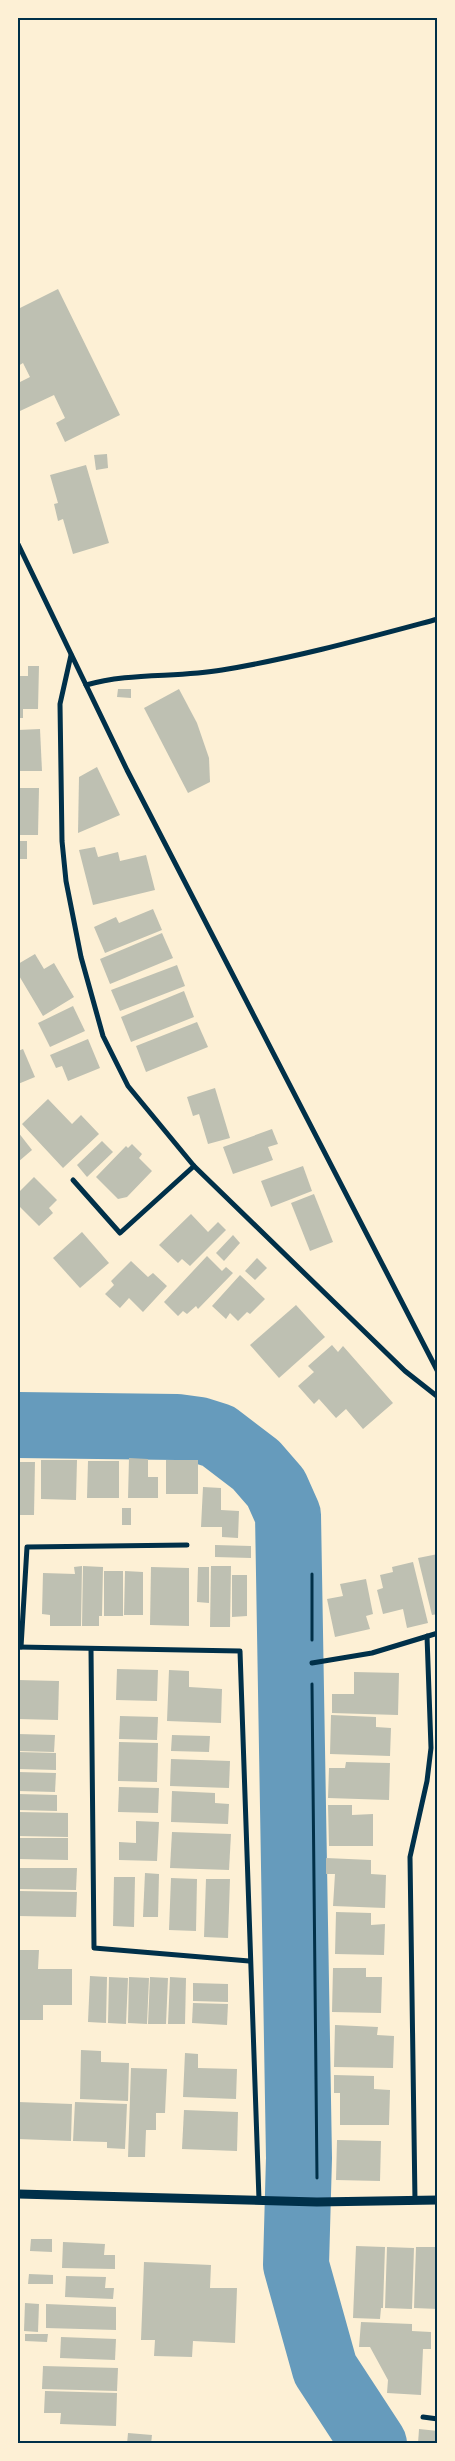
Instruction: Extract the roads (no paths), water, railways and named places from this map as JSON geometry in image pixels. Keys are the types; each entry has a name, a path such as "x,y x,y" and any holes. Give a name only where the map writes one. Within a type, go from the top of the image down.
{"street":[{"path":"18,544 150,814 438,1372"},
{"path":"86,686 110,678 221,670 294,655 438,619"},
{"path":"72,655 60,704 62,841 66,882 89,990 102,1036 128,1086 194,1166 405,1371 438,1397"},
{"path":"73,1180 120,1233 194,1166"},
{"path":"187,1545 27,1547 19,1647 240,1652 258,2200"},
{"path":"312,1663 372,1653 438,1633"},
{"path":"415,2201 410,1857 427,1781 431,1748 427,1636"},
{"path":"91,1649 94,1948 249,1961"},
{"path":"18,2194 317,2202 438,2200"},
{"path":"423,2418 438,2419"}],"waterway":[{"path":"18,1425 177,1427 199,1430 218,1436 256,1465 276,1488 288,1515 299,2158 296,2265 325,2369 374,2444"}]}
